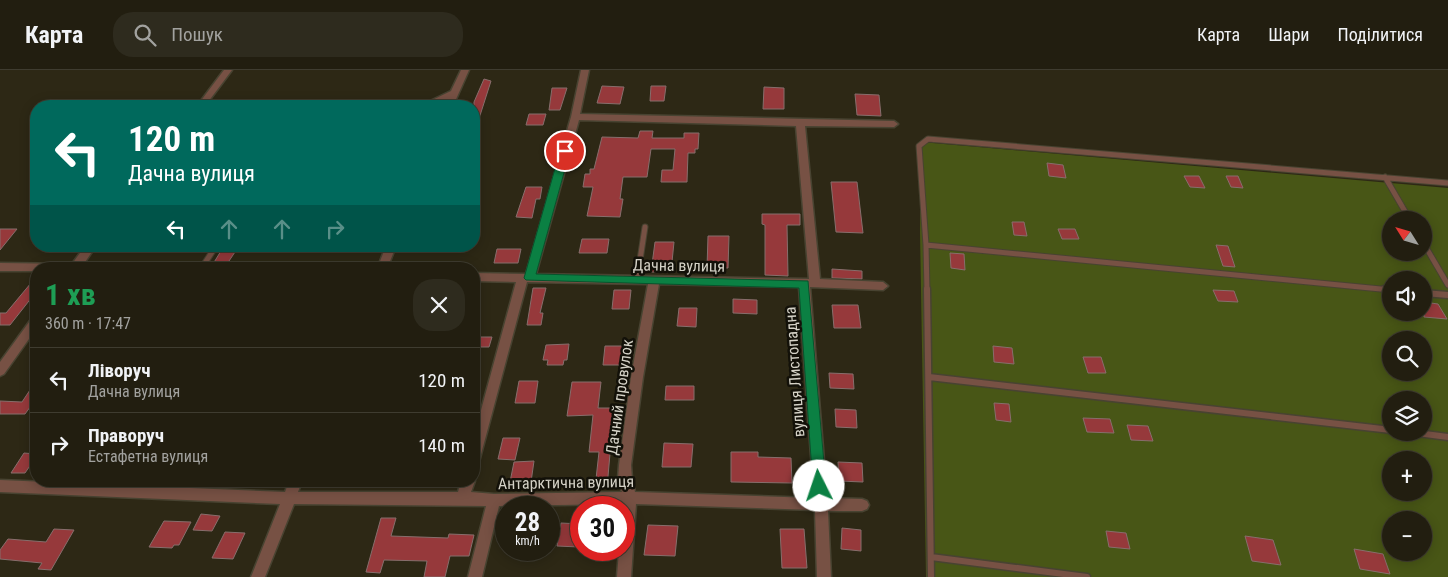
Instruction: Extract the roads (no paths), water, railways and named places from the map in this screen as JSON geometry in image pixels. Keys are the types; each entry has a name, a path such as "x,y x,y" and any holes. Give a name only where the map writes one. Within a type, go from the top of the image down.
{"street":[{"path":"206,100 228,70"},
{"path":"451,100 464,70"},
{"path":"480,437 575,117 585,70"},
{"path":"441,100 454,93"},
{"path":"575,117 894,124"},
{"name":"вулиця Листопадна","path":"800,123 824,577"},
{"path":"79,262 86,252"},
{"path":"0,267 30,267"},
{"name":"Дачна вулиця","path":"480,277 883,286"},
{"name":"Дачний провулок","path":"629,496 625,479 625,465 637,377 654,281"},
{"path":"0,372 30,330"},
{"name":"Антарктична вулиця","path":"0,486 290,498 570,499"},
{"path":"258,577 294,487"},
{"path":"463,498 466,487"},
{"name":"Антарктична вулиця","path":"635,498 862,505"},
{"path":"475,577 494,500"},
{"name":"Дачний провулок","path":"624,577 625,561"}],"lane":[{"path":"931,577 926,245 919,146 928,139 1448,183"},
{"path":"1384,177 1405,211"},
{"path":"637,280 645,227"},
{"path":"926,245 1382,289"},
{"path":"1432,258 1448,285"},
{"path":"1432,294 1448,295"},
{"path":"928,377 1382,429"},
{"path":"1432,435 1448,437"},
{"path":"931,557 1086,577"}]}
